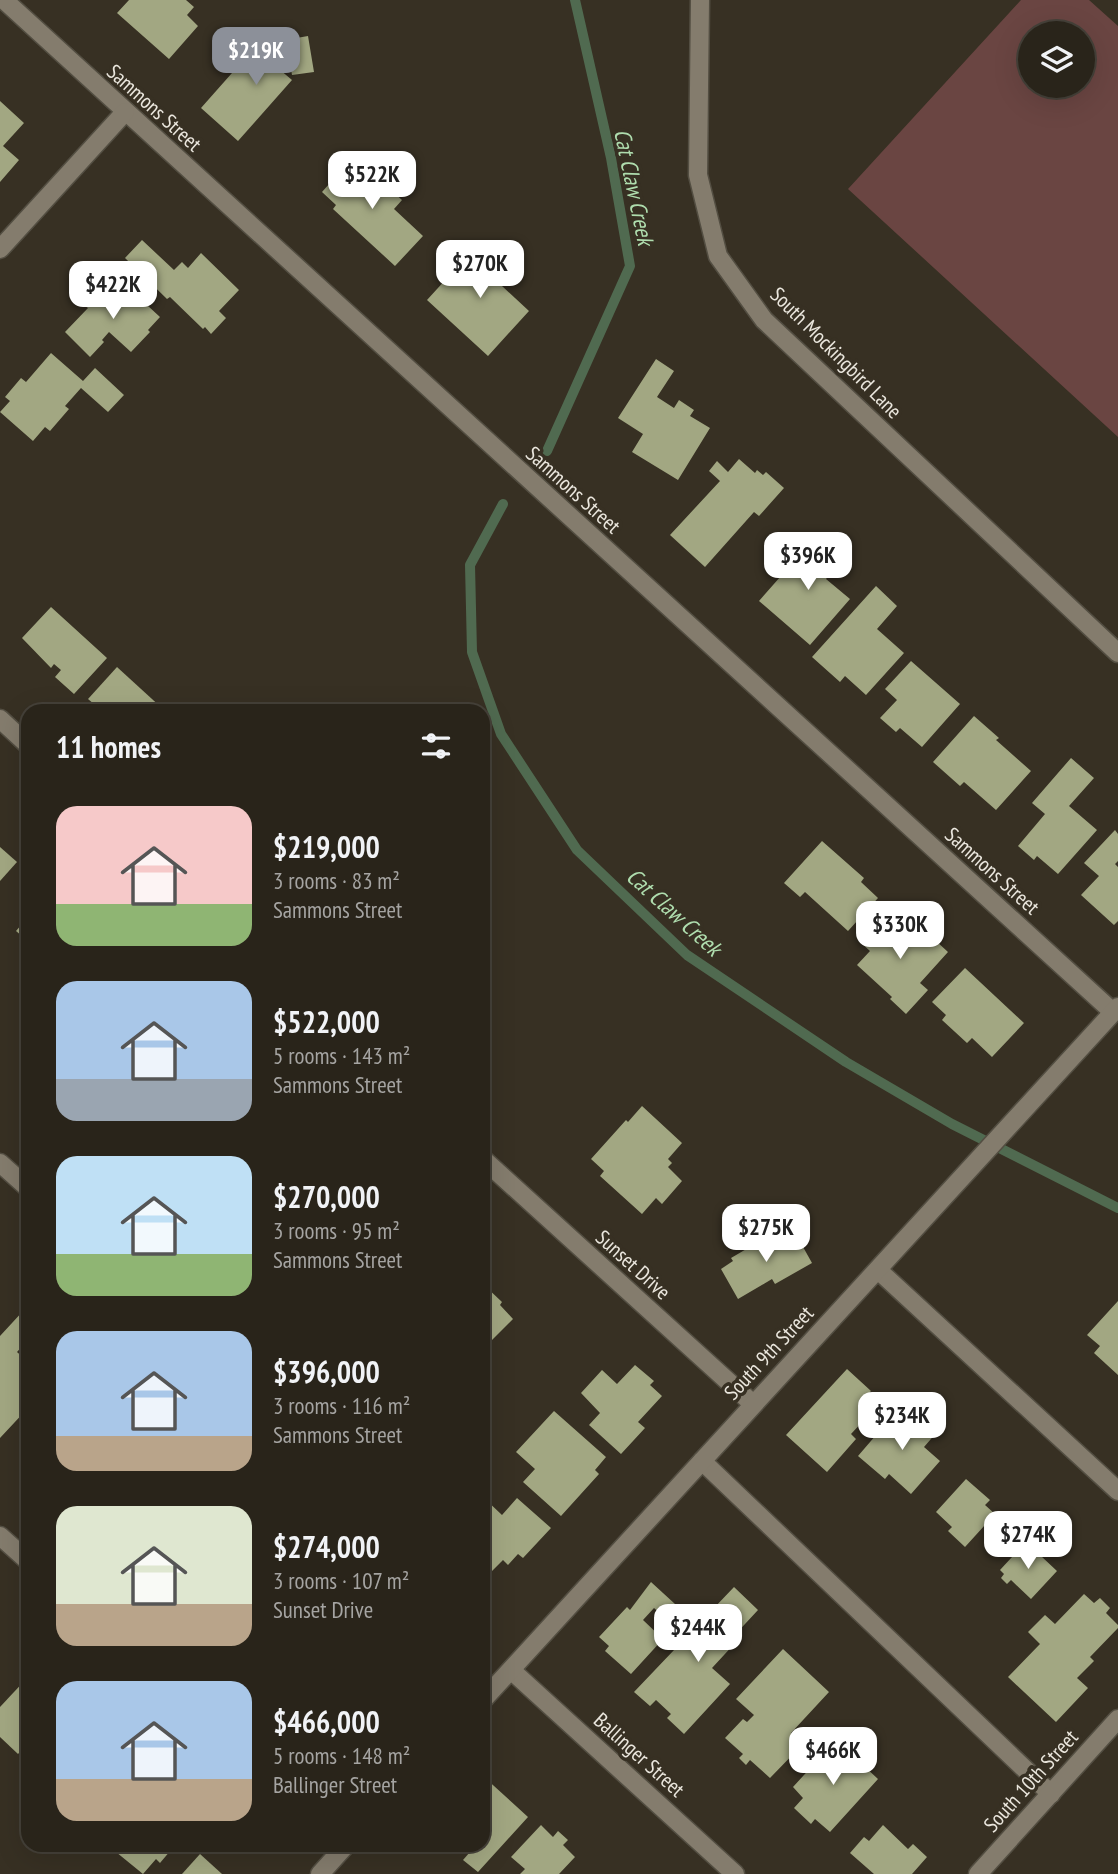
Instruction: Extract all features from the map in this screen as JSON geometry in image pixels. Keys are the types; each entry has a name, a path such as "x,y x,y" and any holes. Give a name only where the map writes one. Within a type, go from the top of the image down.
{"street":[{"name":"Sammons Street","path":"4,0 1116,1009"},
{"name":"South Mockingbird Lane","path":"700,0 698,175 718,256 764,320 1118,653"},
{"path":"0,249 125,112"},
{"path":"0,719 21,738"},
{"name":"South 9th Street","path":"490,1692 1116,1009"},
{"path":"0,1163 21,1182"},
{"name":"Sunset Drive","path":"490,1165 753,1404"},
{"path":"878,1269 1118,1491"},
{"path":"702,1461 1051,1794"},
{"path":"0,1536 21,1555"},
{"name":"Ballinger Street","path":"511,1670 736,1874"},
{"name":"South 10th Street","path":"978,1874 1118,1719"},
{"path":"320,1874 339,1852"}],"shaded area":[{"path":"1021,0 1089,0 1118,26 1118,437 848,189"}],"building":[{"path":"129,0 186,0 194,7 187,15 198,26 169,59 117,13"},
{"path":"308,36 314,72 292,75 288,54 273,64 292,80 238,141 201,108 255,47 268,58 287,48 285,40"},
{"path":"0,101 24,123 3,146 19,160 0,182"},
{"path":"353,157 402,200 394,209 423,236 395,266 333,209 336,205 322,192"},
{"path":"142,240 174,270 182,262 188,268 201,253 239,290 219,311 226,318 211,334 170,297 167,299 125,258"},
{"path":"479,243 513,273 502,286 529,311 488,356 427,300"},
{"path":"123,283 160,317 131,352 109,332 90,357 65,332 95,297 106,288 113,294"},
{"path":"51,353 83,381 95,368 124,395 108,412 81,388 65,406 69,409 50,431 45,427 33,441 0,412 10,401 5,397 21,378 26,382"},
{"path":"656,359 674,371 657,397 674,408 679,400 694,410 690,416 710,428 678,480 632,452 643,434 618,418"},
{"path":"739,459 755,473 757,470 763,475 766,472 784,488 759,516 754,512 705,567 670,535 720,481 709,471 717,461 728,472"},
{"path":"818,534 844,557 826,579 850,599 810,645 759,601"},
{"path":"876,586 897,606 877,629 904,653 866,695 845,676 840,682 812,657"},
{"path":"51,607 107,658 74,694 55,677 61,670 54,664 51,668 22,638"},
{"path":"911,661 960,704 922,747 900,728 896,732 880,718 897,700 885,689"},
{"path":"117,667 157,704 94,704 88,699"},
{"path":"974,716 1031,771 996,810 964,782 960,786 933,762"},
{"path":"1071,758 1094,778 1069,806 1097,830 1058,874 1037,856 1034,860 1018,846 1045,814 1032,803"},
{"path":"1115,830 1118,834 1118,861 1115,864 1118,867 1118,921 1114,925 1081,895 1099,876 1084,863"},
{"path":"822,841 864,878 861,882 878,898 848,931 805,892 800,897 784,883"},
{"path":"0,847 17,862 0,881"},
{"path":"888,912 916,938 924,930 948,952 920,983 928,990 906,1014 890,999 892,997 857,965 870,951 860,942"},
{"path":"965,968 1024,1023 992,1057 972,1038 967,1043 942,1020 946,1015 932,1002"},
{"path":"642,1106 682,1143 668,1159 672,1163 668,1167 682,1181 662,1204 656,1198 642,1214 600,1176 604,1171 591,1159"},
{"path":"793,1229 812,1263 775,1284 772,1279 738,1299 721,1269 733,1261 731,1258 760,1241 763,1246"},
{"path":"490,1291 502,1302 500,1305 513,1319 490,1342"},
{"path":"1118,1301 1118,1375 1094,1353 1100,1346 1087,1335"},
{"path":"21,1313 21,1348 17,1352 21,1356 21,1416 0,1438 0,1336"},
{"path":"635,1365 654,1381 650,1385 662,1396 638,1422 645,1428 621,1454 589,1425 600,1413 581,1393 602,1370 617,1384"},
{"path":"847,1369 871,1391 866,1396 877,1406 851,1434 856,1439 827,1472 786,1435"},
{"path":"554,1411 606,1457 595,1470 599,1474 561,1516 523,1482 535,1469 516,1452"},
{"path":"895,1413 909,1425 918,1416 937,1432 924,1447 940,1461 911,1494 889,1474 885,1479 858,1456"},
{"path":"966,1479 990,1500 985,1505 995,1514 965,1547 948,1531 952,1527 936,1512"},
{"path":"517,1498 551,1528 523,1558 518,1554 508,1565 503,1560 491,1572 490,1504 502,1515"},
{"path":"1026,1542 1057,1571 1031,1599 1011,1580 1007,1584 1001,1578 1004,1574 1000,1570"},
{"path":"651,1582 675,1604 664,1617 654,1608 643,1620 663,1639 631,1674 605,1651 609,1646 599,1637 627,1607 630,1610"},
{"path":"734,1587 758,1610 732,1638 736,1642 712,1668 730,1684 684,1734 667,1718 671,1714 656,1700 650,1706 634,1692"},
{"path":"1084,1594 1094,1603 1100,1598 1110,1608 1106,1613 1118,1628 1090,1657 1094,1661 1077,1678 1088,1688 1056,1722 1008,1677 1040,1644 1028,1632 1045,1615 1055,1624"},
{"path":"783,1649 829,1692 791,1733 803,1744 770,1778 750,1760 746,1765 739,1758 743,1754 725,1738 743,1719 747,1722 754,1715 736,1699"},
{"path":"21,1684 21,1751 18,1754 0,1737 0,1707"},
{"path":"836,1740 878,1779 830,1832 815,1819 811,1824 794,1808 803,1798 793,1787"},
{"path":"490,1782 528,1817 478,1872 463,1860 470,1852 490,1852"},
{"path":"541,1825 553,1837 558,1831 568,1840 563,1845 575,1857 559,1874 520,1874 525,1869 511,1857"},
{"path":"883,1825 908,1849 913,1844 927,1857 912,1874 874,1874 850,1853 864,1837 869,1841"},
{"path":"116,1852 169,1852 160,1863 156,1859 143,1874"},
{"path":"200,1854 222,1874 182,1874"}],"waterway":[{"name":"Cat Claw Creek","path":"547,451 630,266 611,158 575,0"},
{"name":"Cat Claw Creek","path":"503,504 470,565 472,652 501,734 577,850 687,955 846,1062 952,1124 1118,1208"}]}
